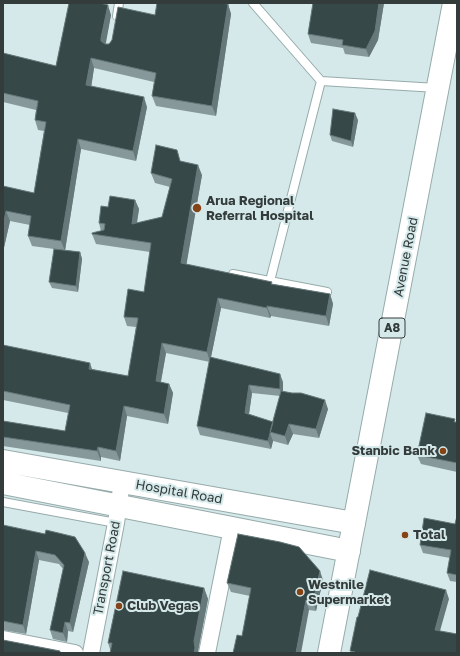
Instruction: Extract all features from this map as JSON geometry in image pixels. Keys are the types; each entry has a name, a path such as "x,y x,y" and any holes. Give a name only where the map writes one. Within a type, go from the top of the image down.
{"main road":[{"name":"Avenue Road","path":"329,653 454,3"},
{"name":"Hospital Road","path":"3,461 354,523"},
{"name":"Hospital Road","path":"3,483 117,514 232,528 349,551"}],"street":[{"name":"Transport Road","path":"91,653 122,482"},
{"path":"207,653 232,528"},
{"path":"3,639 75,653"}],"lane":[{"path":"115,26 119,3"},
{"path":"253,3 321,81 438,88"},
{"path":"270,281 321,81"},
{"path":"223,272 327,292"},
{"path":"3,502 117,514"}],"building":[{"path":"69,3 100,3 108,5 101,38 101,41 105,44 109,44 112,40 118,7 155,15 157,3 228,4 212,106 152,96 156,73 91,58 86,85 144,97 133,151 78,139 61,241 28,236 31,216 6,211 3,226 3,186 34,193 46,122 35,120 38,101 3,93 3,53 56,66"},
{"path":"313,3 379,3 375,31 366,49 342,45 343,40 308,34"},
{"path":"333,109 355,113 351,141 330,135"},
{"path":"156,145 177,150 180,161 198,165 181,263 272,282 271,284 330,294 326,316 267,306 267,308 218,298 207,352 162,343 156,381 169,384 164,414 124,406 116,451 98,447 97,451 3,437 3,421 65,431 70,405 3,391 3,345 90,363 89,369 128,376 138,318 124,317 128,289 144,292 151,243 92,233 104,230 105,224 99,223 101,206 108,207 110,196 135,200 132,224 162,217 172,179 151,173"},
{"path":"54,249 80,252 76,286 49,282"},
{"path":"210,357 280,374 280,389 249,385 245,413 273,422 268,441 197,426"},
{"path":"281,391 301,393 325,400 316,429 289,424 285,436 270,432"},
{"path":"426,413 455,419 454,422 457,422 457,463 417,455"},
{"path":"457,516 457,575 447,573 451,550 420,545 424,518 455,524"},
{"path":"3,525 45,534 46,530 75,537 85,553 70,623 65,622 63,633 50,630 64,565 55,555 36,551 23,625 3,621"},
{"path":"238,534 299,547 320,571 313,602 306,600 296,653 233,653 237,635 242,636 251,588 227,583"},
{"path":"370,570 446,590 435,630 457,634 456,653 355,653 350,651 357,617"},
{"path":"123,571 204,588 194,641 194,653 110,653 112,643 108,643"},
{"path":"3,640 60,651 60,653 3,653"}],"place":[{"name":"Arua Regional Referral Hospital","path":"197,208"},
{"name":"Stanbic Bank","path":"443,451"},
{"name":"Total","path":"405,535"},
{"name":"Westnile Supermarket","path":"300,592"},
{"name":"Club Vegas","path":"119,606"}]}
